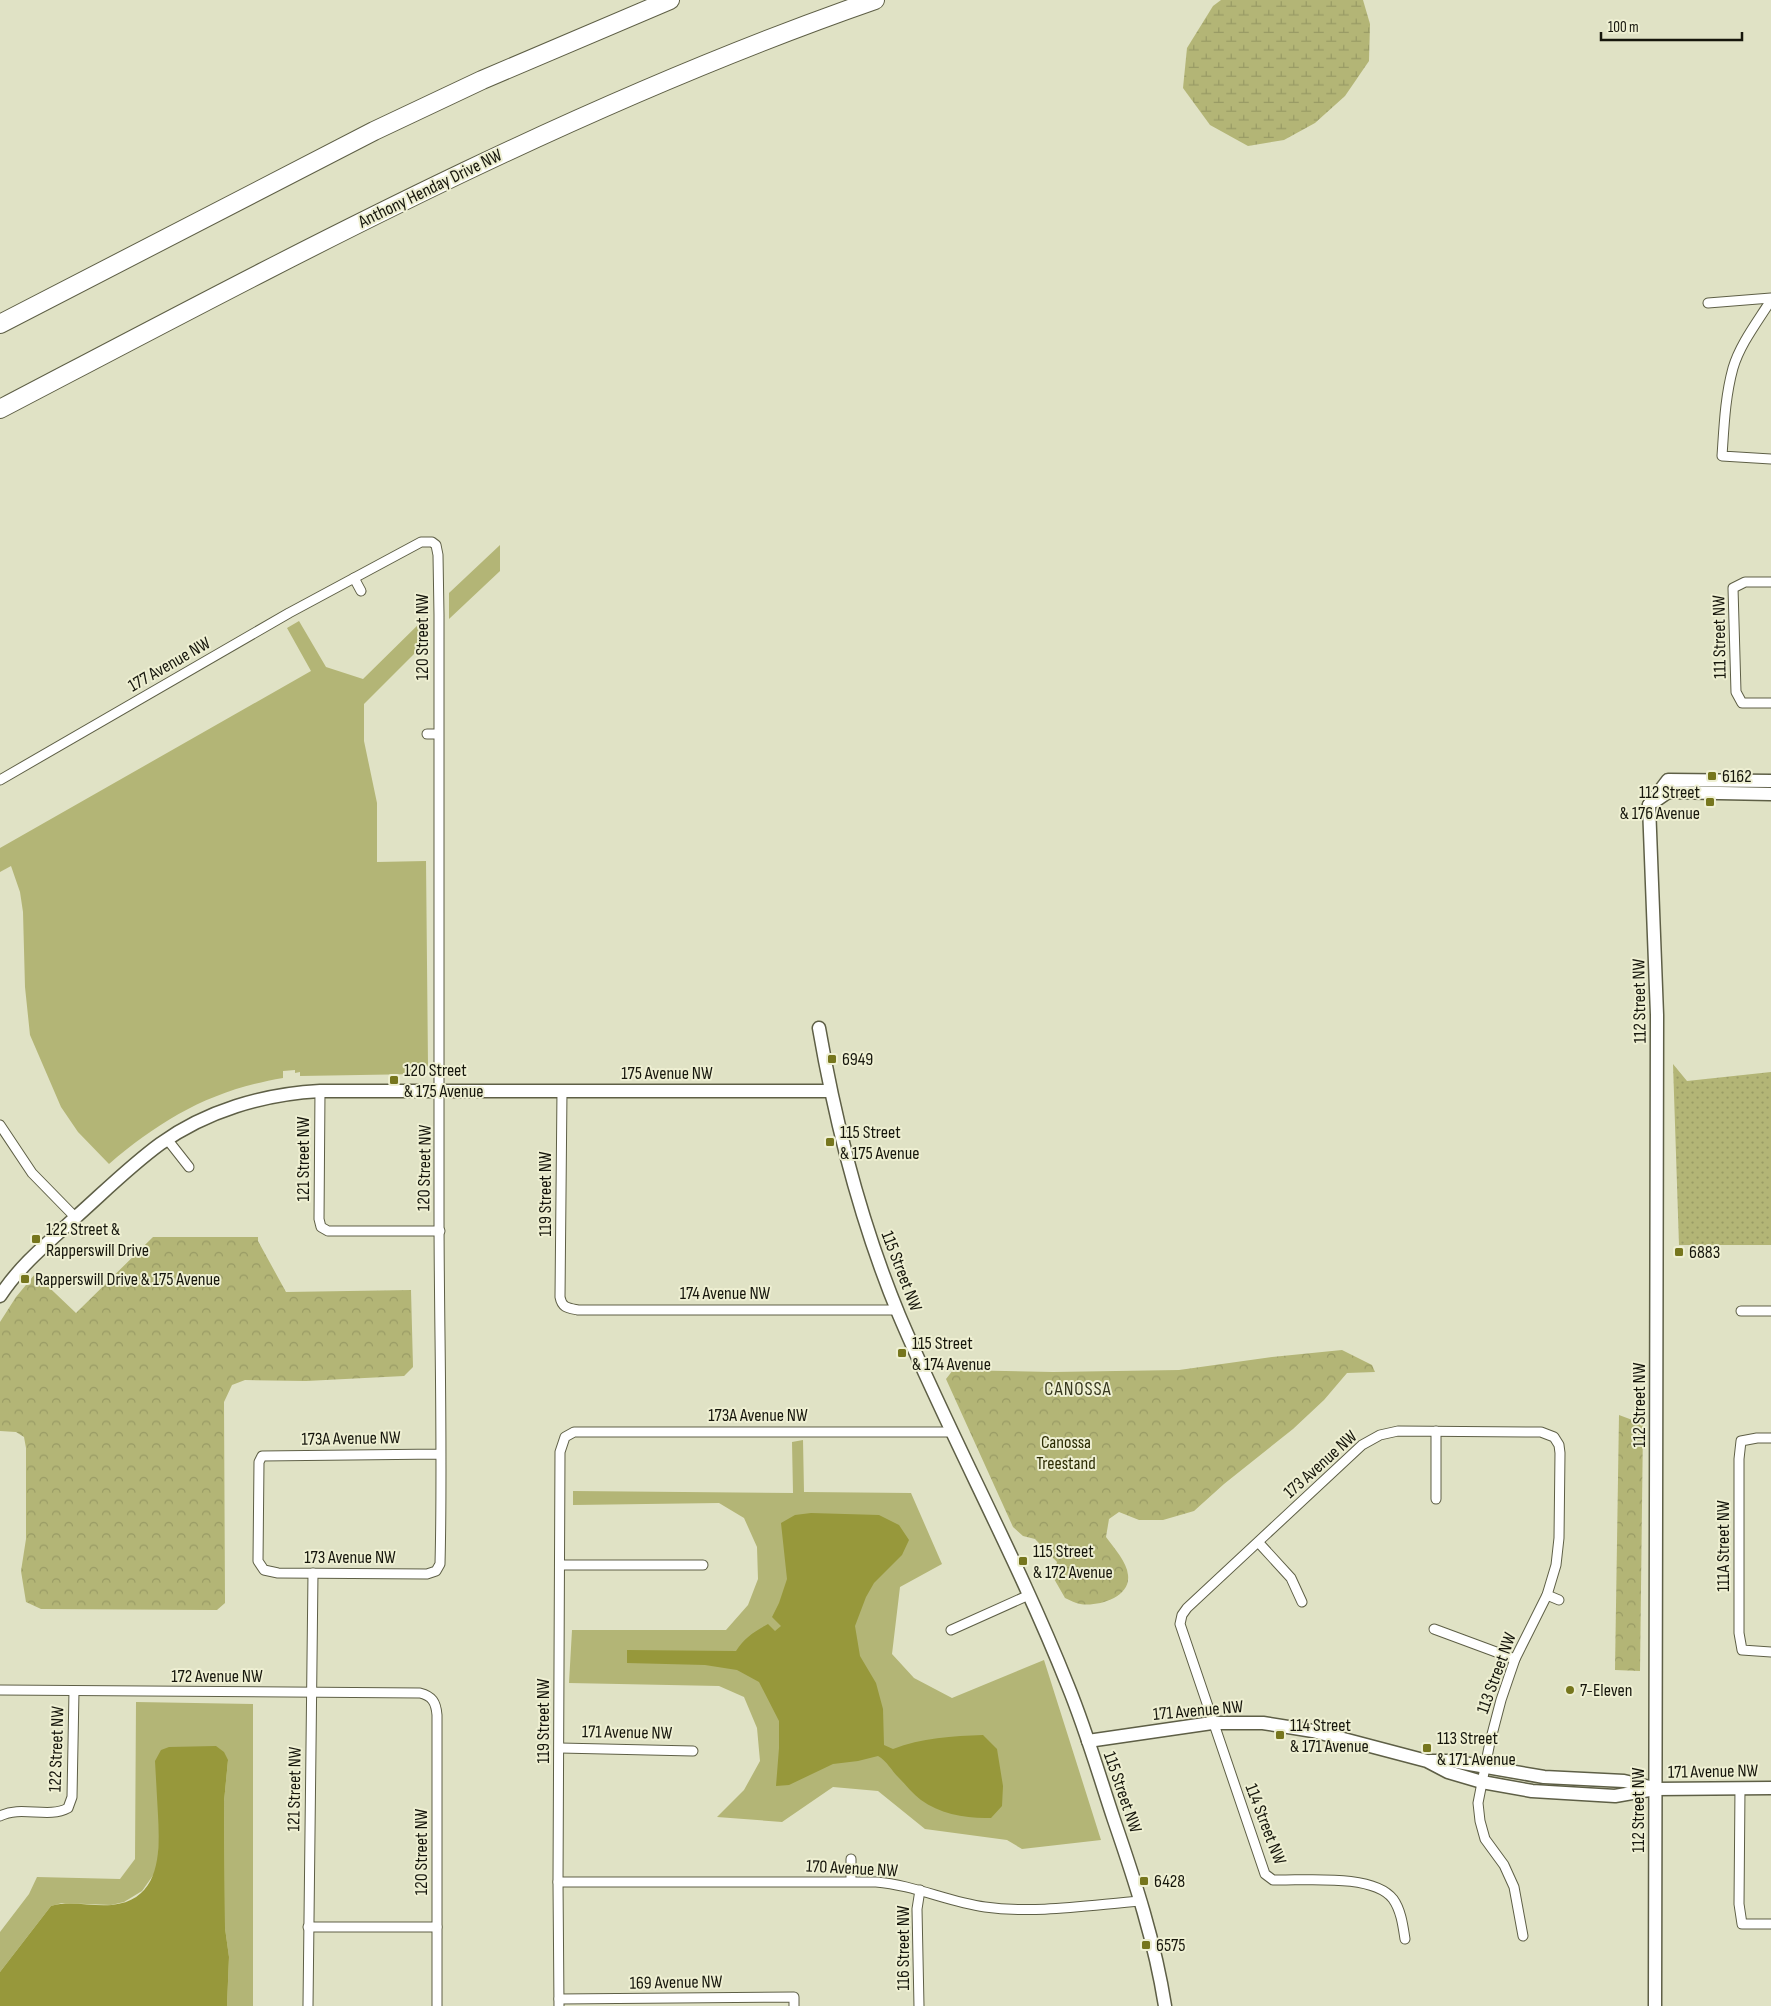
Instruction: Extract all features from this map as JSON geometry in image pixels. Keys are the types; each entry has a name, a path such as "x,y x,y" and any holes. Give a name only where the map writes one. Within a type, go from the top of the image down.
{"highway":[{"path":"0,324 374,131 482,80 670,0"},
{"name":"Anthony Henday Drive NW","path":"0,408 295,254 509,150 733,53 875,0"}],"street":[{"path":"1708,303 1771,299"},
{"path":"1771,299 1734,366 1726,405 1722,456 1771,459"},
{"name":"177 Avenue NW","path":"0,780 289,613 421,542 432,542"},
{"name":"120 Street NW","path":"432,542 436,545 438,555 441,1091 440,1564 436,1571"},
{"path":"354,578 361,592"},
{"name":"111 Street NW","path":"1771,582 1745,582 1733,588 1736,692 1742,703 1771,703"},
{"path":"427,734 438,734"},
{"path":"1649,805 1668,780 1771,781"},
{"path":"1649,805 1668,792 1771,794"},
{"name":"112 Street NW","path":"1649,805 1658,1015 1655,2006"},
{"name":"115 Street NW","path":"819,1028 830,1092 865,1223 898,1310 1070,1689 1142,1901 1155,1953 1165,2006"},
{"name":"175 Avenue NW","path":"0,1296 21,1268 124,1173 168,1139 208,1117 248,1102 274,1095 320,1091 830,1092"},
{"name":"121 Street NW","path":"320,1091 319,1219 321,1227 328,1231 440,1231"},
{"name":"119 Street NW","path":"560,1297 562,1091"},
{"path":"0,1125 32,1173 76,1218"},
{"path":"168,1139 189,1167"},
{"name":"174 Avenue NW","path":"560,1297 561,1303 565,1307 578,1310 898,1310"},
{"path":"1740,1311 1771,1311"},
{"path":"1436,1431 1436,1499"},
{"name":"173 Avenue NW","path":"1180,1620 1187,1608 1370,1440 1392,1432 1436,1431 1541,1432 1554,1437"},
{"name":"173A Avenue NW","path":"565,1437 574,1432 953,1432"},
{"name":"119 Street NW","path":"559,2002 560,1452 565,1437"},
{"name":"113 Street NW","path":"1523,1936 1511,1880 1482,1831 1478,1803 1495,1717 1515,1659 1547,1595 1556,1564 1560,1538 1560,1449 1554,1437"},
{"name":"111A Street NW","path":"1771,1438 1740,1441 1739,1459 1739,1633 1742,1650 1771,1652"},
{"name":"173A Avenue NW","path":"264,1570 257,1556 258,1462 262,1456 440,1454"},
{"path":"1258,1543 1291,1578 1302,1602"},
{"path":"560,1565 703,1565"},
{"name":"173 Avenue NW","path":"264,1570 278,1573 427,1574 436,1571"},
{"name":"121 Street NW","path":"308,2006 313,1573"},
{"path":"1547,1595 1559,1600"},
{"path":"951,1630 1028,1596"},
{"name":"114 Street NW","path":"1180,1620 1182,1635 1265,1874 1274,1880 1344,1881 1380,1889 1388,1894 1397,1907 1405,1939"},
{"path":"1434,1630 1515,1659"},
{"name":"172 Avenue NW","path":"0,1690 420,1693 433,1699"},
{"name":"122 Street NW","path":"0,1816 12,1812 58,1811 68,1808 72,1797 74,1691"},
{"name":"120 Street NW","path":"433,1699 437,1715 437,2006"},
{"name":"171 Avenue NW","path":"1088,1741 1212,1723 1248,1722 1287,1726 1427,1761 1448,1772 1482,1782 1532,1791 1615,1796 1655,1789 1771,1788"},
{"name":"171 Avenue NW","path":"560,1748 693,1751"},
{"name":"171 Avenue NW","path":"1427,1761 1452,1761 1544,1777 1624,1781 1655,1789"},
{"path":"1740,1788 1738,1904 1742,1924 1771,1924"},
{"path":"851,1858 852,1881"},
{"name":"170 Avenue NW","path":"558,1882 852,1881 885,1883 920,1890 967,1904 1004,1909 1056,1908 1142,1901"},
{"name":"116 Street NW","path":"920,1890 918,1909 920,2006"},
{"path":"308,1927 437,1927"},
{"name":"169 Avenue NW","path":"559,2002 794,2001"}],"green space":[{"path":"1221,0 1363,0 1370,24 1369,61 1345,96 1315,123 1284,140 1248,146 1210,125 1183,88 1187,48 1213,6"},
{"path":"500,545 500,571 449,619 449,593"},
{"path":"427,616 426,642 364,704 364,741 377,803 377,862 426,861 428,1066 419,1074 300,1076 300,1072 295,1073 295,1070 283,1071 283,1078 233,1090 190,1108 149,1133 109,1164 78,1132 61,1107 30,1035 25,987 23,912 20,892 11,866 0,872 0,848 311,671 287,628 299,621 326,667 363,679"},
{"path":"1673,1064 1687,1081 1771,1072 1771,1245 1679,1245"},
{"path":"153,1237 258,1237 258,1241 286,1292 411,1290 413,1367 404,1376 306,1381 245,1380 232,1385 224,1402 225,1603 217,1610 41,1609 26,1602 21,1571 26,1539 26,1448 24,1437 16,1432 0,1431 0,1322 16,1297 35,1274 76,1313"},
{"name":"Canossa Treestand","path":"1342,1350 1372,1365 1375,1372 1347,1373 1324,1400 1293,1429 1224,1484 1194,1511 1163,1520 1139,1520 1119,1512 1109,1519 1106,1537 1125,1565 1128,1575 1127,1583 1124,1590 1112,1599 1087,1605 1078,1604 1065,1598 1053,1577 1057,1562 1035,1539 1023,1536 1013,1527 946,1379 953,1370 1053,1372 1179,1370 1272,1357"},
{"path":"1619,1415 1643,1424 1640,1671 1615,1670"},
{"path":"803,1440 804,1492 911,1493 942,1564 900,1587 892,1654 914,1678 952,1698 1044,1660 1101,1840 1022,1849 1007,1840 925,1829 878,1791 833,1787 782,1822 717,1817 744,1790 760,1761 757,1728 744,1697 719,1686 569,1683 572,1630 726,1630 748,1605 758,1579 757,1547 744,1518 719,1503 573,1505 573,1491 793,1493 792,1442"},
{"path":"136,1702 253,1704 253,2006 227,2006 229,1957 225,1928 224,1802 228,1760 159,1842 158,1862 154,1874 142,1891 124,1902 111,1905 62,1903 51,1906 0,1972 0,1932 29,1894 37,1877 120,1879 135,1859"}],"shaded area":[{"path":"811,1513 879,1515 899,1525 909,1540 902,1555 874,1583 866,1597 855,1626 860,1656 876,1683 883,1709 884,1745 893,1749 926,1740 983,1735 997,1749 1003,1786 1002,1806 991,1818 954,1815 929,1805 915,1795 878,1756 833,1764 789,1785 776,1786 779,1721 759,1682 737,1670 705,1665 627,1663 627,1650 736,1651 750,1635 768,1624 775,1631 781,1626 772,1617 787,1579 781,1523 795,1515"},
{"path":"216,1746 224,1752 228,1760 224,1802 225,1928 229,1957 227,2006 0,2006 0,1972 51,1906 59,1904 112,1905 128,1901 140,1894 149,1884 154,1872 159,1844 155,1761 161,1750 169,1747"}],"place":[{"name":"6162","path":"1712,776"},
{"name":"112 Street & 176 Avenue","path":"1710,802"},
{"name":"6949","path":"832,1059"},
{"name":"120 Street & 175 Avenue","path":"394,1080"},
{"name":"115 Street & 175 Avenue","path":"830,1142"},
{"name":"122 Street & Rapperswill Drive","path":"36,1239"},
{"name":"6883","path":"1679,1252"},
{"name":"Rapperswill Drive & 175 Avenue","path":"25,1279"},
{"name":"115 Street & 174 Avenue","path":"902,1353"},
{"name":"115 Street & 172 Avenue","path":"1023,1561"},
{"name":"7-Eleven","path":"1570,1690"},
{"name":"114 Street & 171 Avenue","path":"1280,1735"},
{"name":"113 Street & 171 Avenue","path":"1427,1748"},
{"name":"6428","path":"1144,1881"},
{"name":"6575","path":"1146,1945"}],"district":[{"name":"CANOSSA","path":"1078,1388"}]}
